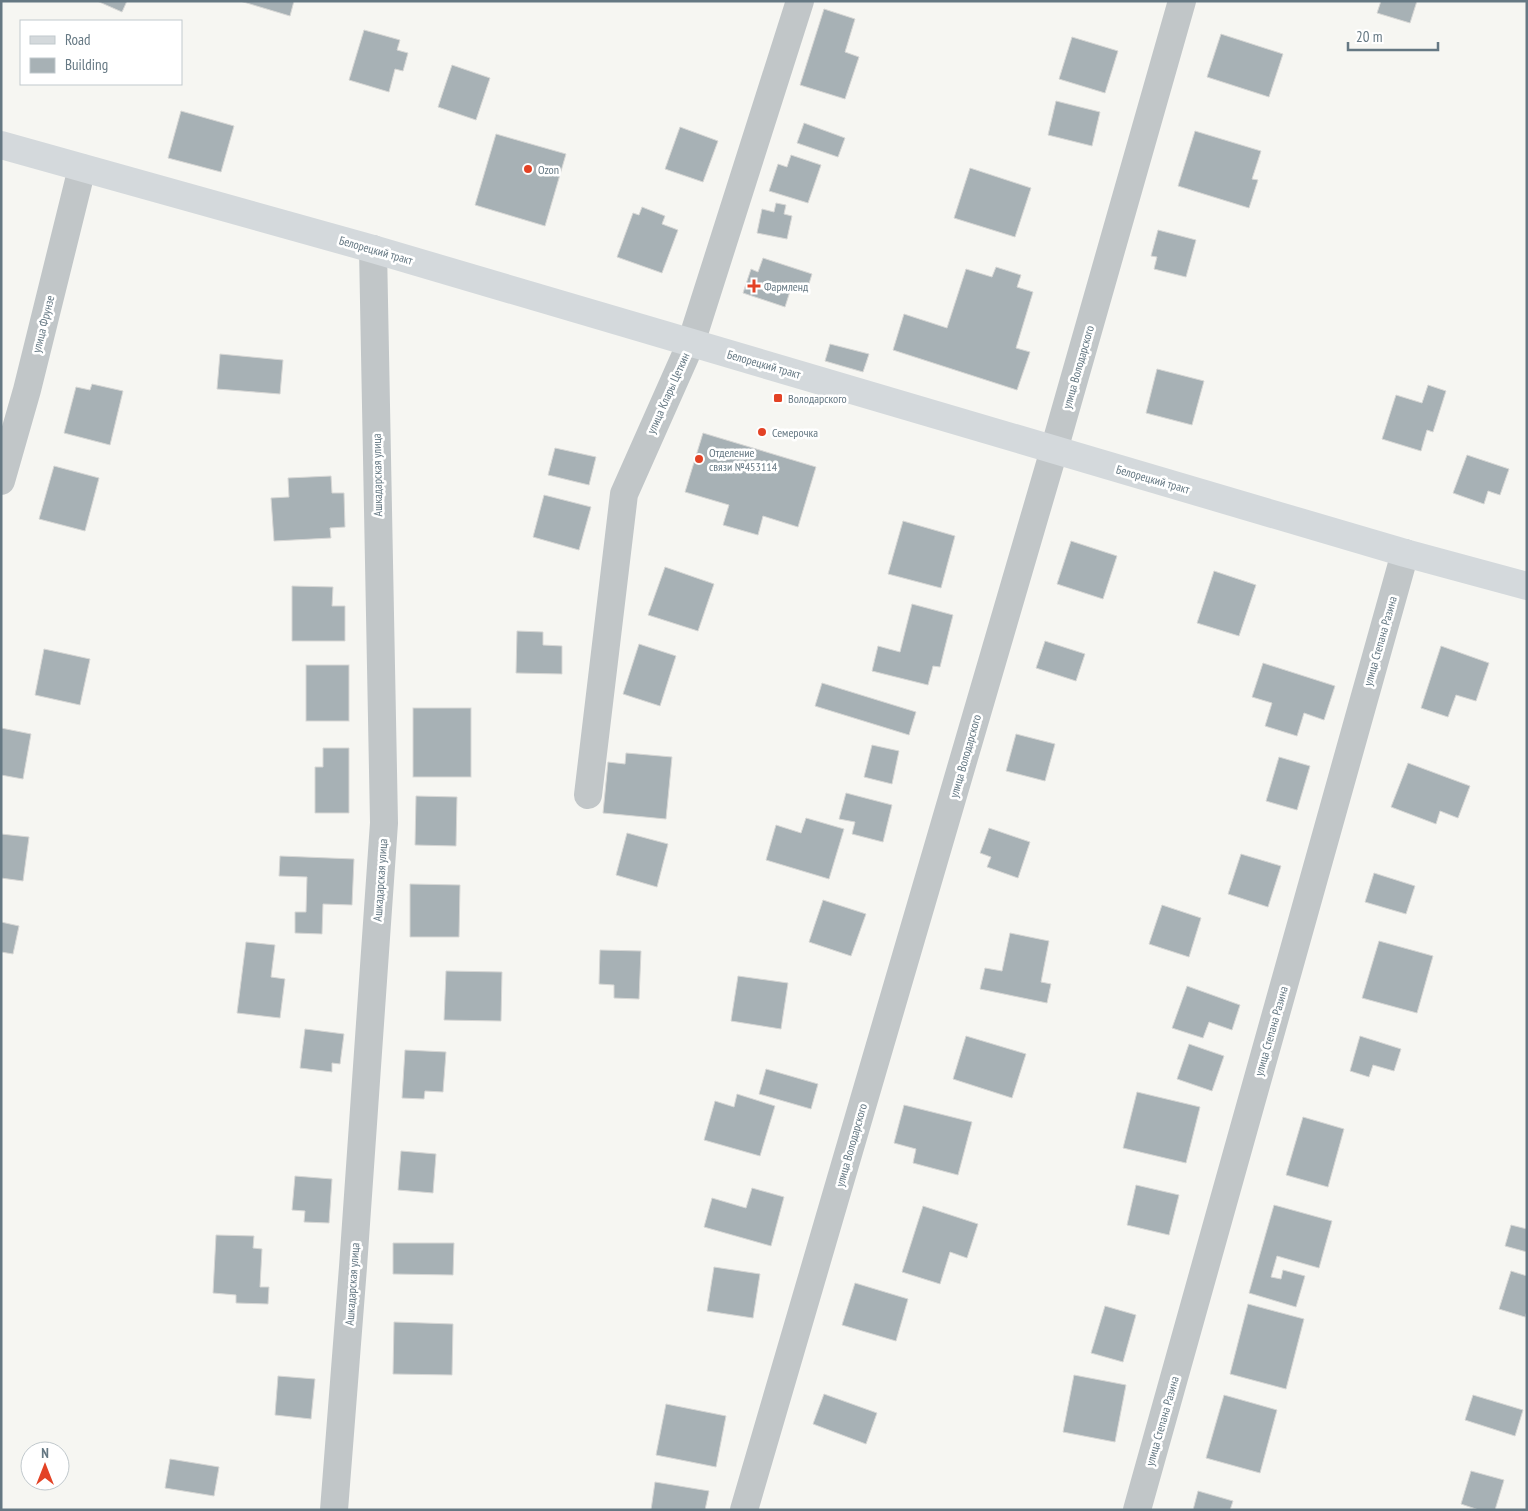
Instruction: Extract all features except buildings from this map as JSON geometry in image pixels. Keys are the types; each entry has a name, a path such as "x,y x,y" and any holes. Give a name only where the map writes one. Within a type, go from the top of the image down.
{"street":[{"name":"улица Клары Цеткин","path":"588,795 624,494 691,343 800,1"},
{"name":"улица Володарского","path":"744,1510 1054,450 1182,1"},
{"name":"Белорецкий тракт","path":"1,145 373,249 1405,553 1527,586"},
{"name":"улица Фрунзе","path":"1,480 27,390 82,168"},
{"name":"Ашкадарская улица","path":"334,1510 384,823 373,249"},
{"name":"улица Степана Разина","path":"1137,1510 1405,553"}],"place":[{"name":"Ozon","path":"528,169"},
{"name":"Фармленд","path":"754,286"},
{"name":"Володарского","path":"778,398"},
{"name":"Семерочка","path":"762,432"},
{"name":"Отделение связи №453114","path":"699,459"}]}
